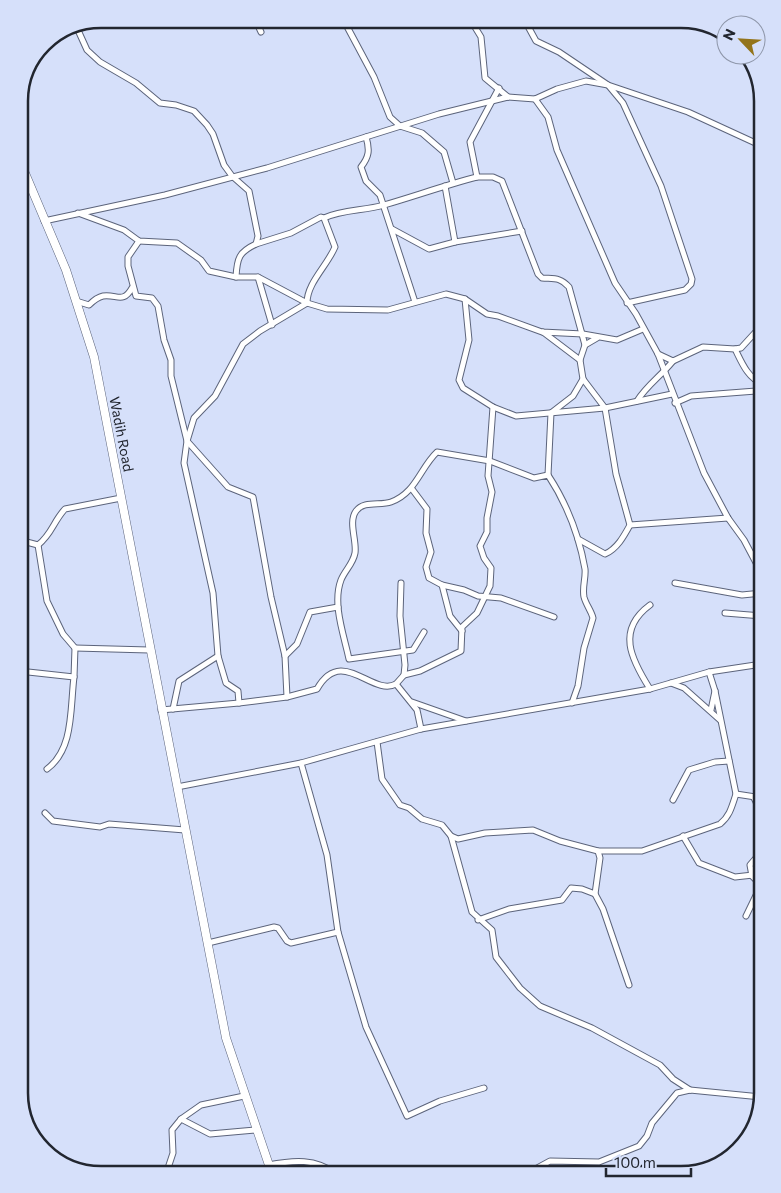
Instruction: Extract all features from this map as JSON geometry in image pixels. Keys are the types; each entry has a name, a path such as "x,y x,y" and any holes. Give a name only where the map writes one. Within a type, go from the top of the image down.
{"street":[{"path":"259,28 261,32"},
{"path":"349,28 355,44 374,77 390,117 400,126 422,133 444,152 453,183"},
{"path":"476,28 481,37 485,78 508,97"},
{"path":"529,28 536,40 559,52 608,85 624,103 661,186 692,279 691,284 685,290 627,303"},
{"path":"78,31 87,50 100,62 136,83 160,103 176,105 194,111 213,134 224,165 232,176 249,191 258,236 256,244"},
{"path":"44,221 165,195 400,126 508,97 535,99 557,89 586,81 608,85 688,112 754,142"},
{"path":"477,176 470,142 499,88"},
{"path":"535,99 548,117 557,150 584,206 605,264 658,354 704,473 728,518 744,540 754,559"},
{"path":"366,137 369,146 368,158 361,167 366,181 380,196 415,302"},
{"path":"236,276 238,257 244,250 256,244 291,233 321,217 324,218 339,211 356,211 383,205 477,176 493,177 502,181 538,274 542,278 556,277 564,280 569,287 585,345 580,360 582,379 605,408 616,474 630,525 621,540 611,551 605,554 578,539"},
{"name":"Wadih Road","path":"28,183 66,270 94,357 149,650 226,1038 268,1165"},
{"path":"445,186 455,242"},
{"path":"78,213 124,230 139,241 177,243 201,260 209,271 236,276 258,277 307,303 326,309 388,310 446,294 465,299 486,314 498,316 542,332 580,360"},
{"path":"307,303 309,288 318,278 335,247 324,218"},
{"path":"392,229 429,249 455,242 522,231"},
{"path":"139,241 128,257 132,288 136,296 152,298 158,306 164,340 171,360 171,376 176,404 187,441 228,486 253,497 271,597 285,656 286,696"},
{"path":"258,277 272,324"},
{"path":"76,301 89,304 104,296 120,298 128,295 132,288"},
{"path":"465,299 469,340 459,380 463,388 493,407 516,416 605,408 672,394"},
{"path":"239,703 238,691 226,683 218,656 213,593 184,463 187,441 194,418 215,396 243,344 307,303"},
{"path":"542,332 583,334 597,338 617,340 643,329"},
{"path":"637,401 649,384 664,372 673,361 703,347 741,348 754,335"},
{"path":"585,345 597,338"},
{"path":"735,349 742,364 754,378"},
{"path":"658,354 673,361"},
{"path":"551,413 564,405 573,396 582,379"},
{"path":"676,403 692,396 754,391"},
{"path":"161,710 239,703 286,696 317,688 324,678 340,671 348,671 383,686 390,687 396,684 404,675 420,671 461,651 464,623 477,613 486,597 492,573 480,546 487,532 487,518 492,498 488,476 493,407"},
{"path":"551,413 548,475 560,493 574,523 586,572 583,584 584,599 593,618 584,648 578,686 572,703"},
{"path":"348,671 349,659 338,607 341,581 352,562 355,552 353,517 356,511 363,505 391,502 412,489 437,452 444,451 490,461 529,477 548,475"},
{"path":"412,489 427,509 426,533 431,552 427,572 429,578 442,585 486,597 501,598 554,617"},
{"path":"28,542 38,545 48,538 59,516 65,509 121,498"},
{"path":"630,525 728,518"},
{"path":"38,545 47,601 64,634 75,648 68,739 58,760 47,769"},
{"path":"401,583 400,616 404,675"},
{"path":"675,583 742,595 754,594"},
{"path":"442,585 450,616 462,631"},
{"path":"650,605 636,618 630,632 629,641 635,661 650,688"},
{"path":"285,656 297,644 310,612 338,607"},
{"path":"725,613 754,615"},
{"path":"349,659 404,653 413,650 424,632"},
{"path":"75,648 149,650"},
{"path":"173,709 179,681 218,656"},
{"path":"177,787 301,763 421,729 572,703 650,688 709,672 754,665"},
{"path":"28,672 74,677"},
{"path":"451,836 458,839 485,832 533,830 560,842 598,851 642,851 720,824 728,818 736,794 715,691 709,672"},
{"path":"670,683 684,688 720,720"},
{"path":"396,684 417,710 421,729"},
{"path":"711,710 715,691"},
{"path":"412,702 467,722"},
{"path":"377,742 382,779 400,805 409,808 422,819 442,825 451,836 468,903 478,920 492,930 496,957 520,988 540,1006 592,1028 637,1052 660,1066 673,1079 690,1090"},
{"path":"673,800 690,770 715,762 729,761"},
{"path":"301,763 327,855 338,932 366,1027 407,1116 440,1101 484,1088"},
{"path":"736,794 754,798"},
{"path":"45,812 53,821 100,827 109,824 185,830"},
{"path":"683,836 699,863 735,877 752,876 750,865 754,860"},
{"path":"598,851 600,858 595,894 603,909 629,985"},
{"path":"478,920 509,909 562,900 571,888 582,888 595,894"},
{"path":"746,916 754,900"},
{"path":"208,942 274,927 278,928 287,941 291,943 338,932"},
{"path":"541,1166 550,1161 599,1162 639,1146 647,1136 652,1123 677,1093 690,1090 754,1096"},
{"path":"169,1165 173,1153 172,1130 181,1119 201,1105 244,1096"},
{"path":"181,1119 210,1134 255,1130"},
{"path":"268,1165 296,1160 315,1162 321,1165"}]}
